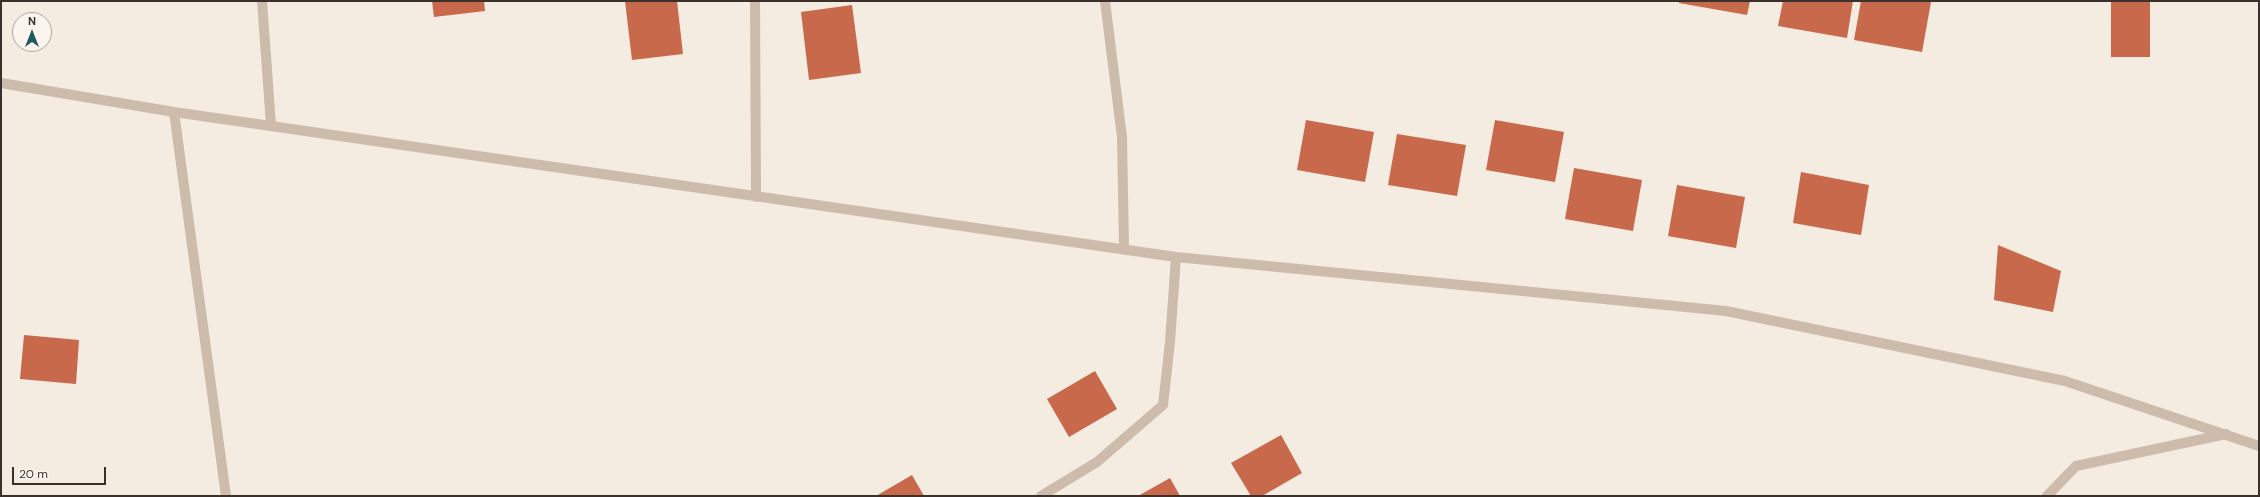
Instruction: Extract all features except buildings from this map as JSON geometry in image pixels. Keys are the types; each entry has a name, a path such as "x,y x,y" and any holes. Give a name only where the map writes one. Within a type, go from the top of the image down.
{"street":[{"path":"262,1 271,125"},
{"path":"754,1 756,197"},
{"path":"1105,1 1122,137 1124,248"},
{"path":"1,83 174,112 756,197 1124,248 1176,257 1726,311 2065,381 2259,446"},
{"path":"174,112 226,496"},
{"path":"1041,496 1097,462 1163,405 1170,342 1176,257"},
{"path":"2047,496 2076,466 2226,434"}]}
